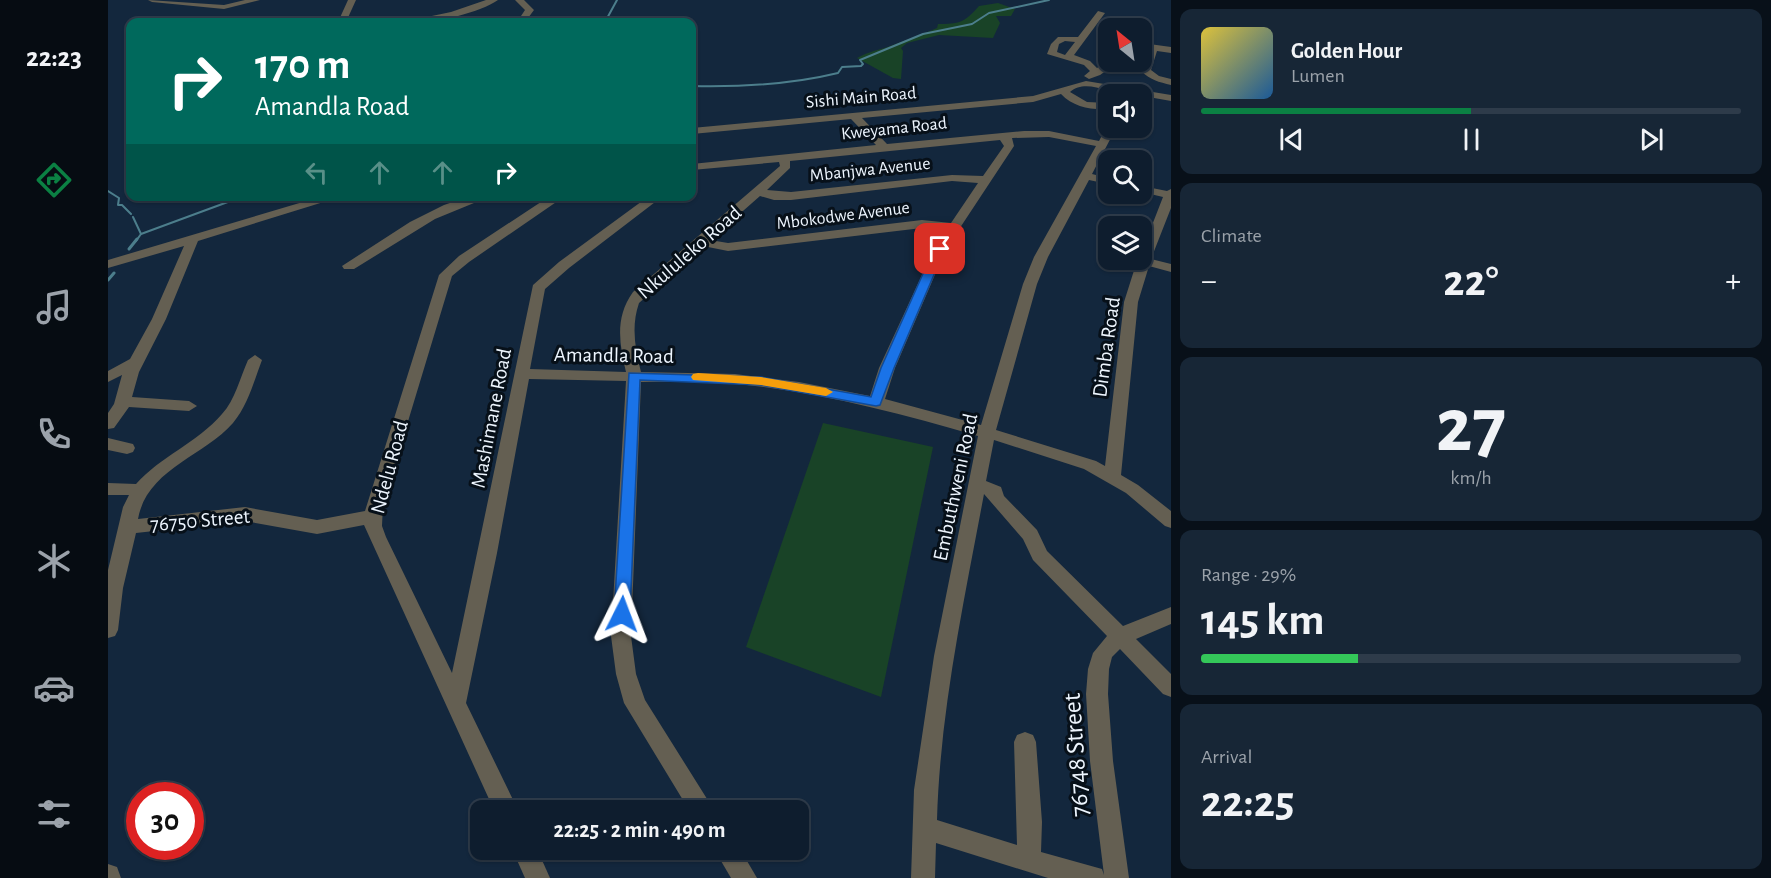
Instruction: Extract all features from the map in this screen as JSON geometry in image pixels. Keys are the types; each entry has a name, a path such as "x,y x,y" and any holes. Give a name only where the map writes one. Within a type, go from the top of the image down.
{"street":[{"path":"152,0 224,7 256,0"},
{"path":"344,18 352,0"},
{"path":"427,18 468,10 494,0"},
{"path":"519,0 530,10 524,18"},
{"path":"1071,58 1069,56 1079,40 1087,34 1101,13"},
{"path":"1079,40 1063,37 1059,39 1052,49 1052,54 1087,63 1097,73 1086,78 1087,84"},
{"path":"1171,50 1154,47 1146,71 1151,76 1171,82"},
{"name":"Sishi Main Road","path":"696,131 1033,99 1069,87 1087,84 1098,86"},
{"path":"1069,87 1065,93 1075,101 1085,104"},
{"path":"1152,95 1171,98"},
{"path":"1152,97 1171,98"},
{"name":"Sishi Main Road","path":"1033,99 1096,106"},
{"path":"854,116 884,147"},
{"name":"Kweyama Road","path":"696,167 1003,136 1049,134 1100,144"},
{"path":"876,402 887,368 919,294 952,227 1010,146 1009,141 1003,136"},
{"name":"Embuthweni Road","path":"923,878 926,790 944,656 987,432 1030,284 1053,232 1104,138"},
{"name":"Nkululeko Road","path":"696,800 635,703 626,674 621,636 634,375 627,347 631,302 784,169 786,162 784,158"},
{"path":"1084,175 1098,178"},
{"name":"Mbanjwa Avenue","path":"759,192 774,196 791,196 952,178 986,180"},
{"path":"1152,191 1171,194"},
{"name":"Dimba Road","path":"1152,241 1171,194"},
{"path":"108,264 320,201"},
{"path":"349,266 433,214 468,201"},
{"name":"Ndelu Road","path":"501,800 377,537 373,515 374,504 446,275 464,259 551,201"},
{"name":"Mashimane Road","path":"456,702 488,553 538,288 564,265 650,201"},
{"name":"Mbokodwe Avenue","path":"702,242 728,247 922,224 952,227"},
{"path":"108,424 123,401 126,385 159,319 193,239"},
{"path":"1152,263 1171,268"},
{"name":"Dimba Road","path":"1112,476 1131,302 1141,270"},
{"path":"128,528 129,512 139,491 165,465 211,435 229,417 255,360"},
{"path":"108,377 136,362"},
{"name":"Amandla Road","path":"522,374 634,375 761,381 876,402 1049,450 1112,476 1171,521"},
{"path":"123,401 189,406"},
{"path":"108,444 127,448"},
{"path":"976,484 995,491 996,498 1031,535 1040,555 1171,688"},
{"path":"108,489 123,488 139,491"},
{"name":"76750 Street","path":"108,630 113,588 128,528 162,522 245,514 317,527 351,522 373,515"},
{"path":"1122,637 1171,615"},
{"name":"76748 Street","path":"1117,878 1103,787 1097,670 1104,653 1122,637"},
{"path":"1025,742 1030,822 1029,861"},
{"path":"925,828 1029,861 1093,878"},
{"path":"529,860 538,878"},
{"path":"733,860 745,878"}],"green space":[{"path":"998,3 1015,9 1011,16 996,16 1000,23 993,38 939,35 907,43 901,48 903,51 901,79 893,78 857,58 937,28 938,24 961,21 979,6"},
{"path":"823,423 933,447 881,697 746,647"}],"waterway":[{"path":"607,18 617,0"},
{"path":"696,86 765,84 838,73 842,67 861,66 863,64 860,60 923,34 972,24 989,13 1049,0"},
{"path":"108,191 119,198 118,205 122,205 131,214"},
{"path":"141,234 230,201"},
{"path":"133,217 141,234"},
{"path":"136,241 141,234"},
{"path":"129,249 137,239"},
{"path":"108,280 114,273"}],"slow traffic":[{"path":"698,377 761,381 826,392"}],"route":[{"path":"622,614 634,375 761,381 876,402 887,368 940,249"}]}
